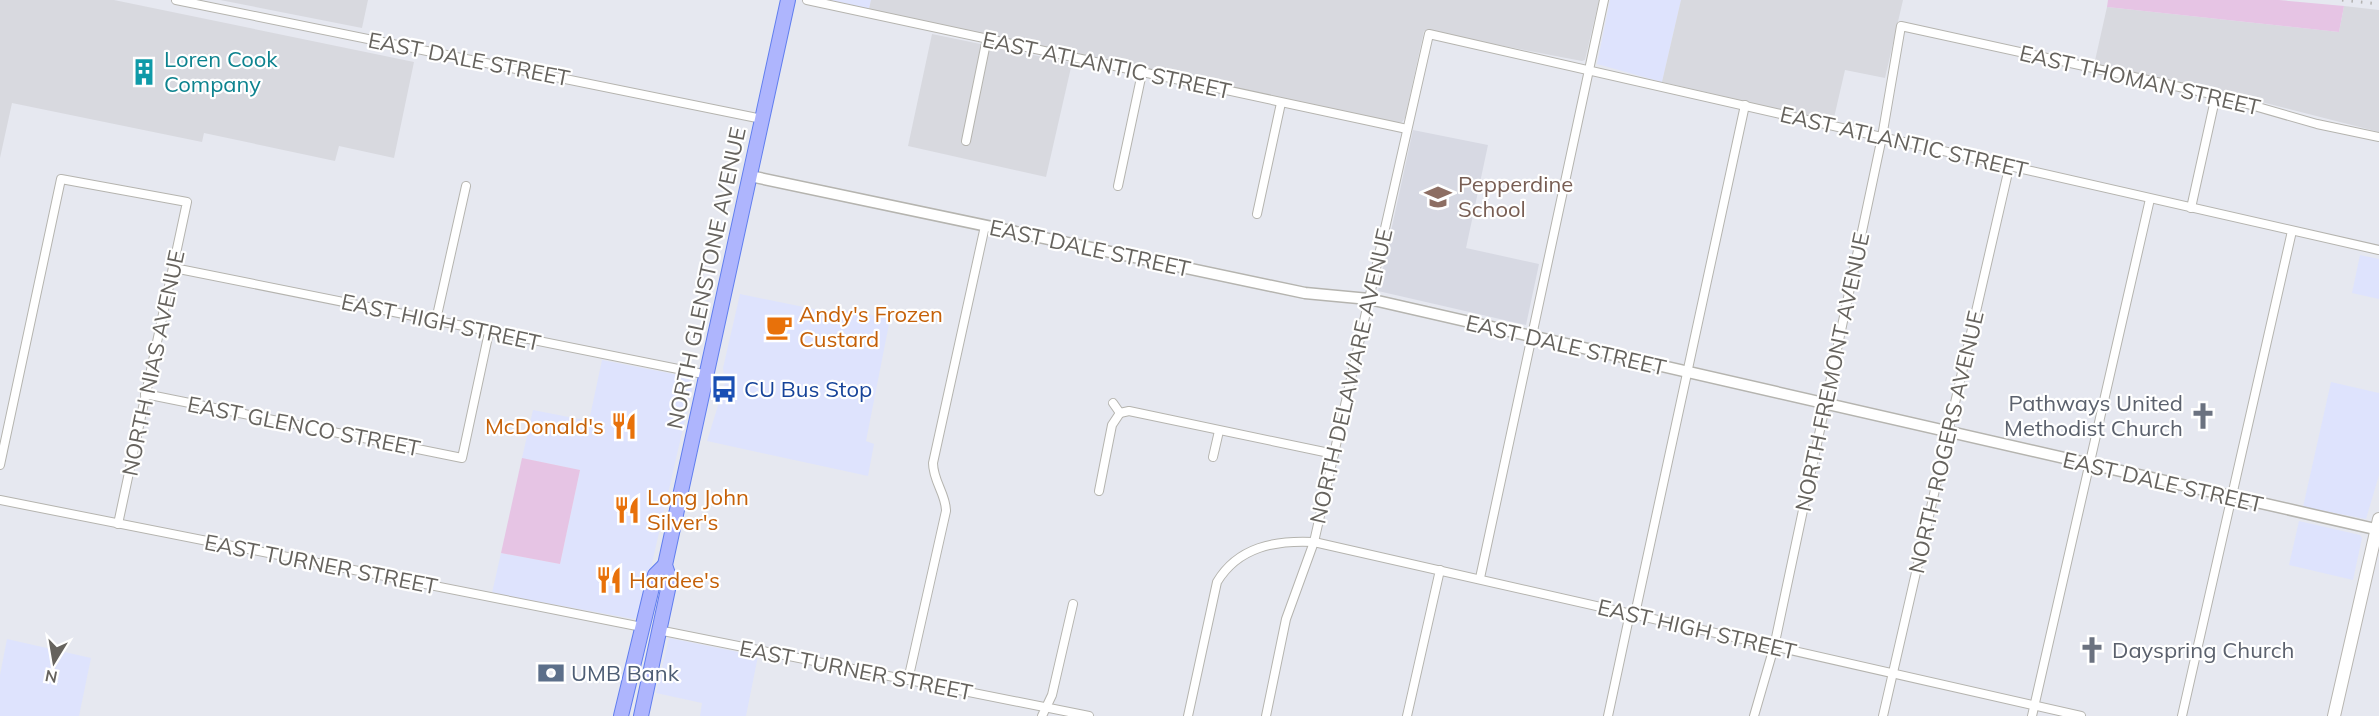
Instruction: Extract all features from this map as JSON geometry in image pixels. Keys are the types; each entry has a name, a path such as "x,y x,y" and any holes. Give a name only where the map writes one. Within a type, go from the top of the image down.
{"main road":[{"name":"NORTH GLENSTONE AVENUE","path":"641,716 670,580 665,566 788,0"},
{"path":"2334,716 2378,526"},
{"path":"621,716 654,575 665,566"},
{"path":"654,575 660,588 654,622 658,630"},
{"path":"642,627 648,640 638,688 644,699"}],"street":[{"name":"EAST DALE STREET","path":"176,0 762,119"},
{"name":"EAST ATLANTIC STREET","path":"807,0 1407,129"},
{"path":"1480,578 1587,69 1604,0"},
{"name":"EAST THOMAN STREET","path":"1901,26 2216,95 2317,124 2379,137"},
{"name":"NORTH FREMONT AVENUE","path":"1754,716 1774,647 1882,137 1901,26"},
{"name":"EAST ATLANTIC STREET","path":"1429,34 1745,105 2009,168 2379,250"},
{"name":"NORTH DELAWARE AVENUE","path":"1266,716 1286,619 1314,542 1429,34"},
{"path":"966,141 987,38"},
{"path":"1118,186 1142,73"},
{"path":"2191,208 2216,95"},
{"path":"1257,214 1281,103"},
{"path":"1608,716 1633,614 1745,105"},
{"name":"NORTH ROGERS AVENUE","path":"1883,716 2009,168"},
{"name":"EAST DALE STREET","path":"750,176 1305,293 1369,299 2088,465 2231,497 2378,526"},
{"name":"NORTH NIAS AVENUE","path":"0,465 61,179 187,202 118,524"},
{"path":"436,320 466,186"},
{"path":"2031,716 2150,199"},
{"path":"908,680 946,512 944,498 935,480 933,463 985,226"},
{"path":"2182,716 2292,231"},
{"name":"EAST HIGH STREET","path":"174,268 708,375"},
{"name":"EAST GLENCO STREET","path":"146,394 462,458 489,332"},
{"path":"1113,403 1120,413"},
{"path":"1099,491 1112,425 1120,413 1129,411 1334,454"},
{"path":"1213,457 1219,431"},
{"name":"EAST TURNER STREET","path":"0,500 642,627"},
{"name":"EAST HIGH STREET","path":"1188,716 1217,582 1226,567 1260,546 1290,541 1314,542 1480,578 2081,716"},
{"path":"1407,716 1440,570"},
{"path":"1044,712 1052,695 1073,604"},
{"name":"EAST TURNER STREET","path":"658,630 908,680 1044,712 1089,716"}],"shaded area":[{"path":"0,0 114,0 414,62 394,158 339,146 335,161 204,133 202,142 12,103 0,158"},
{"path":"220,0 368,0 362,28"},
{"path":"825,0 871,0 869,9"},
{"path":"871,0 1599,0 1585,60 1582,61 1424,31 1405,118 1402,122 1397,123 869,9"},
{"path":"1610,0 1681,0 1662,82 1597,64"},
{"path":"1681,0 1903,0 1885,78 1845,70 1833,122 1662,82"},
{"path":"2108,0 2279,0 2344,6 2339,32 2107,7"},
{"path":"2344,6 2379,10 2379,132 2222,92 2094,65 2107,7 2339,32"},
{"path":"932,34 1072,63 1046,177 908,146"},
{"name":"Pepperdine School","path":"1413,130 1488,145 1466,248 1539,264 1526,325 1378,291"},
{"path":"2360,255 2379,259 2379,299 2352,293"},
{"path":"740,294 843,315 844,310 890,319 866,441 874,444 868,476 707,441 725,383 723,368"},
{"path":"602,360 689,377 693,385 641,611 634,619 492,593 501,553 560,564 580,470 522,458 533,410 589,421"},
{"path":"2331,382 2379,393 2379,475 2366,519 2303,507"},
{"path":"522,458 580,470 560,564 501,553"},
{"path":"2299,521 2360,535 2362,538 2353,580 2289,565"},
{"path":"669,638 758,656 746,716 700,716 702,703 656,693"},
{"path":"7,639 91,658 79,716 0,716 0,675"}],"railway":[{"path":"2342,0 2379,4"}],"place":[{"name":"Loren Cook Company","path":"144,72"},
{"name":"Pepperdine School","path":"1438,197"},
{"name":"Andy's Frozen Custard","path":"779,327"},
{"name":"CU Bus Stop","path":"724,389"},
{"name":"Pathways United Methodist Church","path":"2203,416"},
{"name":"McDonald's","path":"624,426"},
{"name":"Long John Silver's","path":"627,510"},
{"name":"Hardee's","path":"609,580"},
{"name":"Dayspring Church","path":"2092,650"},
{"name":"UMB Bank","path":"551,673"}]}
